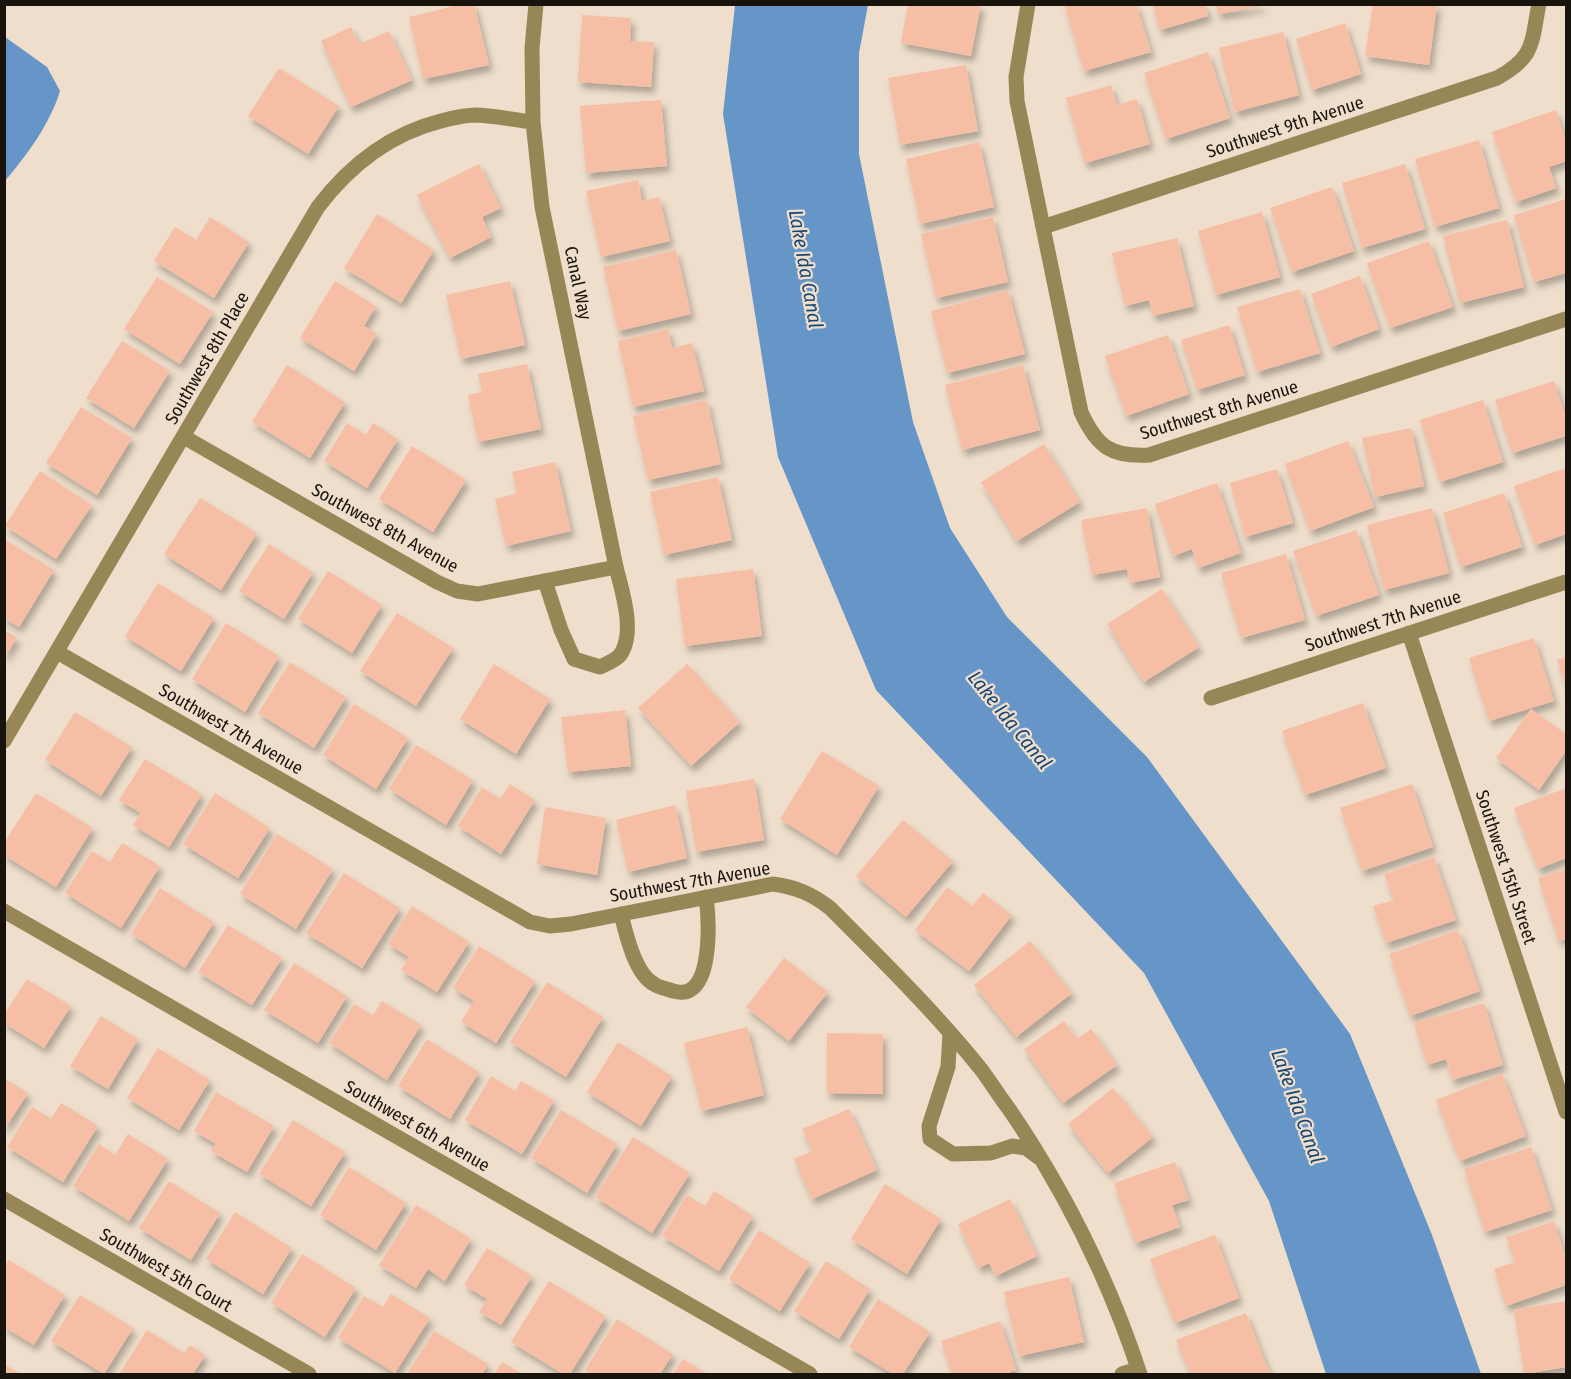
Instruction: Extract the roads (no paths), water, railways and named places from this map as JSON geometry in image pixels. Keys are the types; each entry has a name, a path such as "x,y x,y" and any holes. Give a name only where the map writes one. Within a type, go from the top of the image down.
{"street":[{"name":"Canal Way","path":"536,4 532,48 533,122 542,207 626,606 627,639 619,656 600,667 574,659 561,630 545,581"},
{"path":"1028,4 1016,77 1017,101 1043,227"},
{"name":"Southwest 9th Avenue","path":"1043,227 1497,78 1517,67 1530,49 1539,4"},
{"name":"Southwest 8th Place","path":"4,741 318,207 349,171 386,142 430,124 476,115 533,122"},
{"name":"Southwest 8th Avenue","path":"1043,227 1081,412 1090,433 1106,448 1127,456 1149,455 1566,319"},
{"name":"Southwest 8th Avenue","path":"184,437 437,582 457,591 478,594 616,567"},
{"name":"Southwest 7th Avenue","path":"1211,698 1566,582"},
{"name":"Southwest 15th Street","path":"1409,633 1566,1113"},
{"name":"Southwest 7th Avenue","path":"57,652 530,922 550,926 571,924 773,884 794,887 814,895 830,908 927,1005 981,1070 1030,1140 1072,1213 1109,1290 1139,1372"},
{"path":"621,914 626,936 639,966 652,984 683,992 691,990 699,980 704,966 710,919 706,897"},
{"name":"Southwest 6th Avenue","path":"4,911 810,1374"},
{"path":"950,1033 948,1067 928,1126 930,1139 952,1154 991,1153 1012,1146 1026,1148 1042,1161"},
{"name":"Southwest 5th Court","path":"4,1199 309,1374"},
{"path":"1122,1374 1139,1372"}],"water":[{"name":"Lake Ida Canal","path":"735,5 868,5 859,53 859,154 913,422 950,528 1007,617 1147,757 1350,1034 1432,1235 1481,1374 1326,1374 1269,1201 1144,973 876,690 778,457 723,114"},
{"path":"5,37 47,67 60,91 37,139 5,181"}]}
